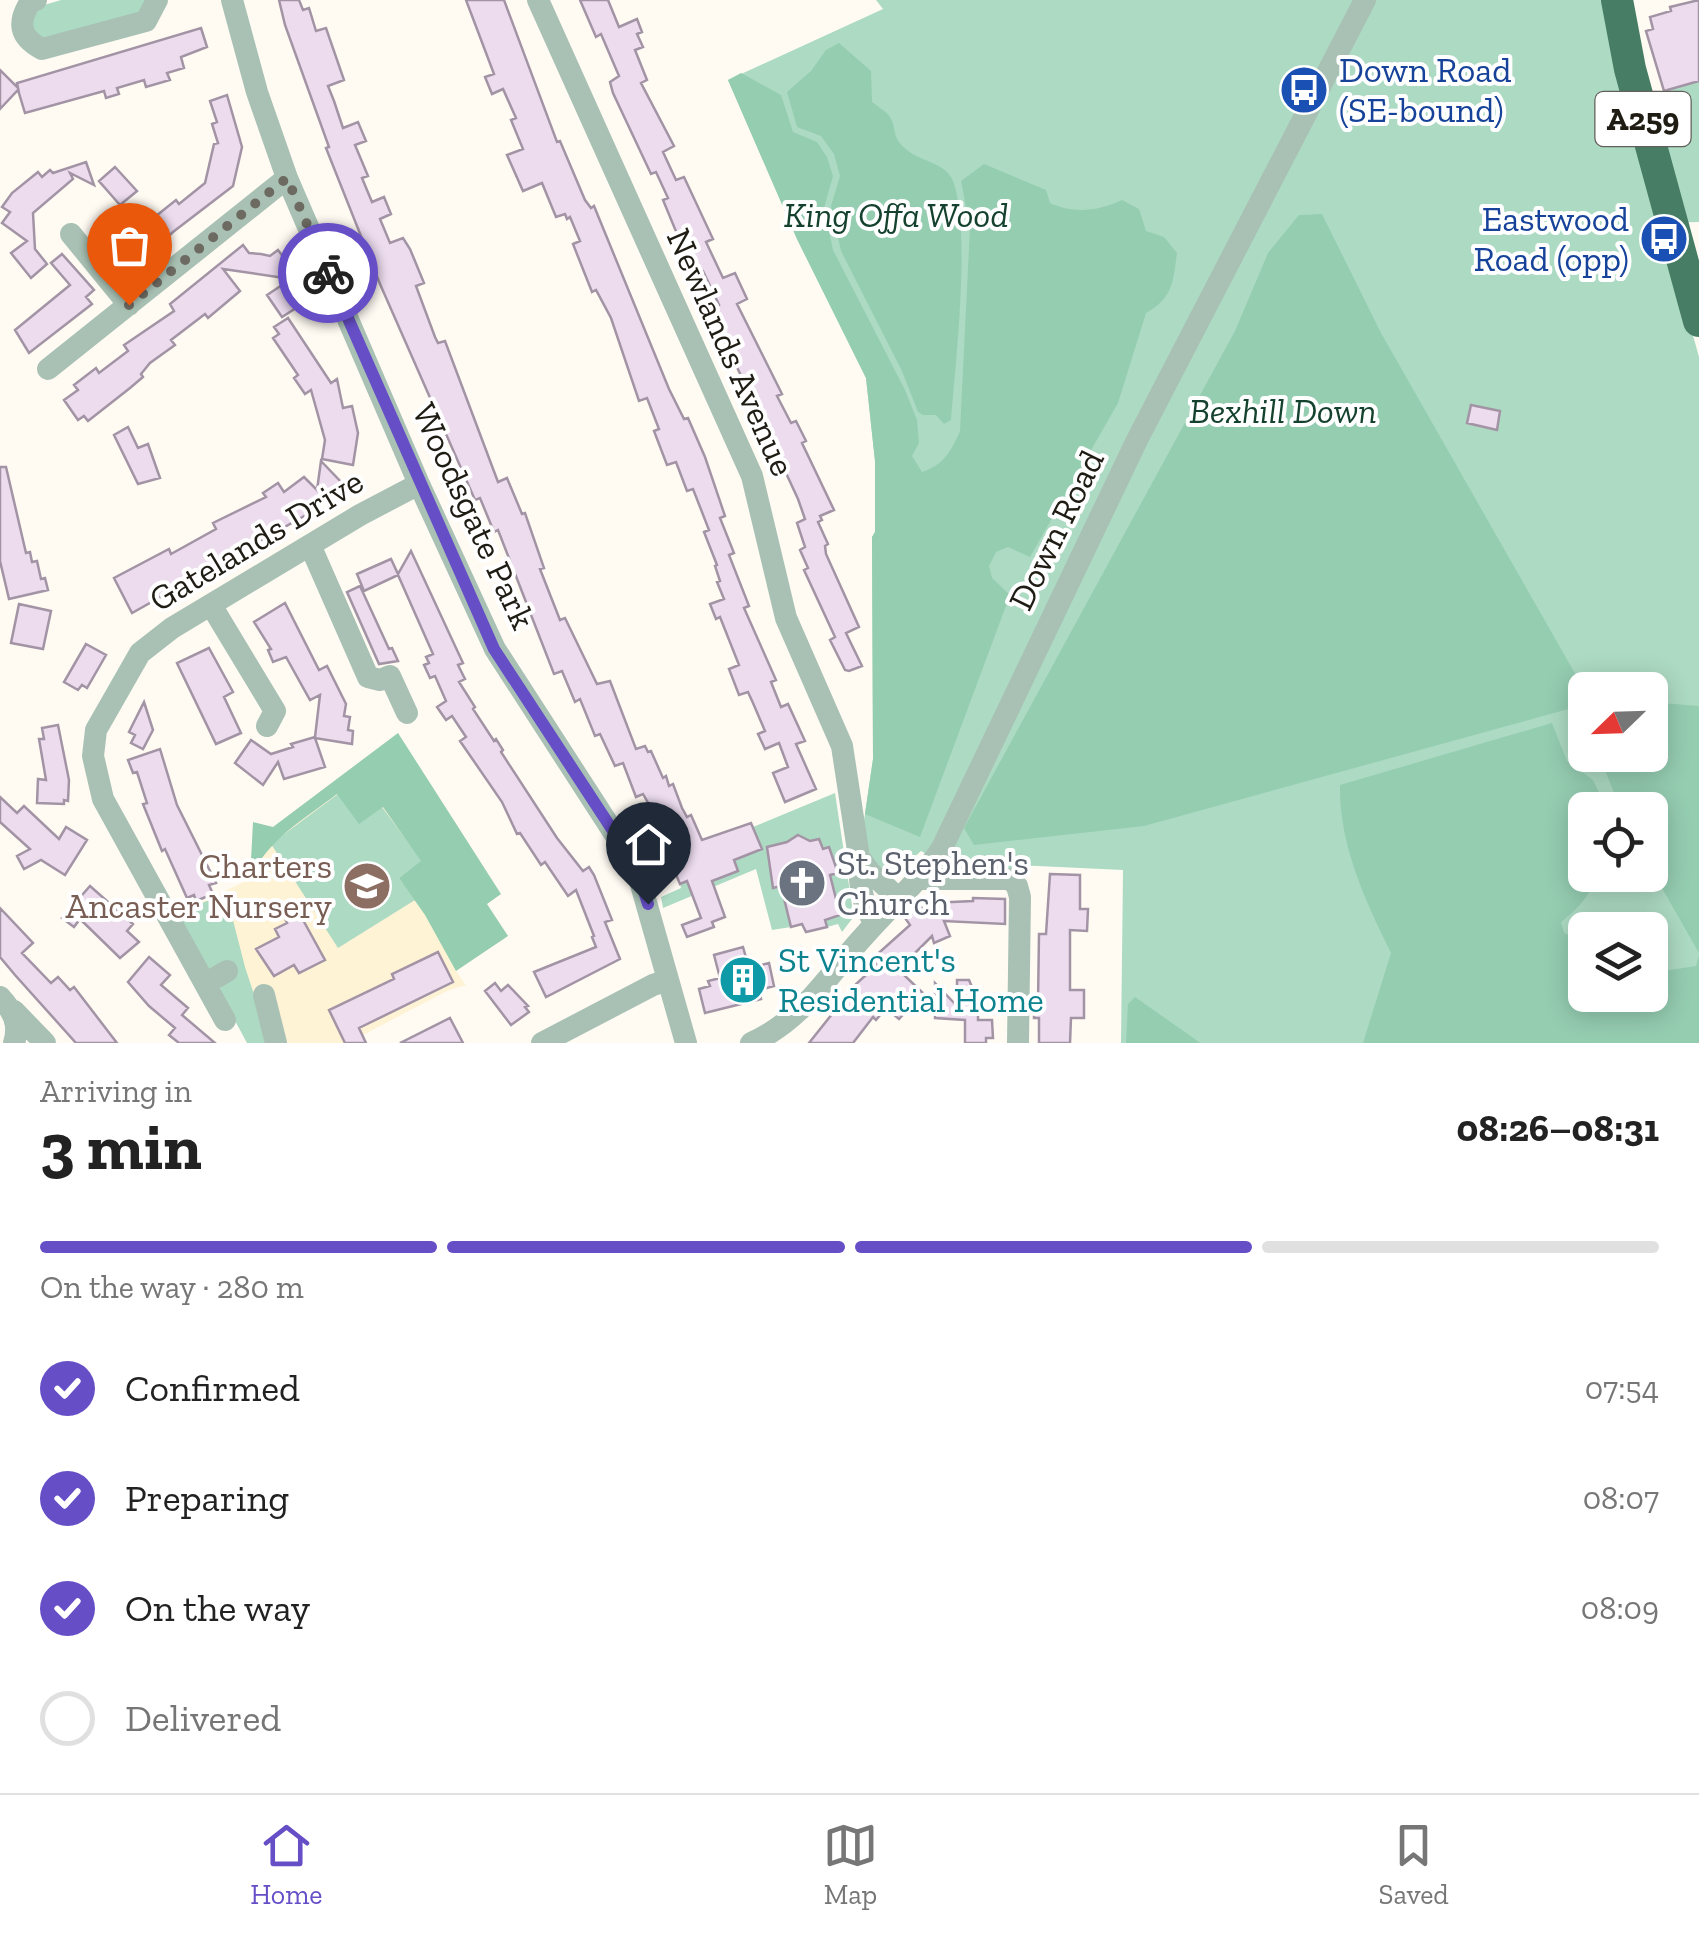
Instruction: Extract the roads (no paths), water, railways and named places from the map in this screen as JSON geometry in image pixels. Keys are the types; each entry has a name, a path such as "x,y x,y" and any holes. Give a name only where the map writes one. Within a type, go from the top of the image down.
{"highway":[{"name":"A259","path":"1617,0 1630,69 1687,236 1699,321"}],"street":[{"path":"36,0 31,1 22,16 23,30 31,43 42,49 146,20 157,0"},
{"name":"Woodsgate Park","path":"232,0 287,178 494,649 636,866 686,1043"},
{"name":"Newlands Avenue","path":"538,0 752,476 786,618 842,746 859,874 866,910 875,923"},
{"name":"Down Road","path":"751,1043 788,1022 812,1000 875,923 922,879 942,848 1137,440 1365,0"},
{"path":"48,369 287,178"},
{"path":"72,234 129,305"},
{"name":"Gatelands Drive","path":"225,1020 103,800 93,756 96,730 140,654 172,628 419,484"},
{"path":"310,545 368,677 380,680 390,676 406,713"},
{"path":"211,605 278,716"},
{"path":"859,857 898,898"},
{"path":"922,879 1010,880 1017,886 1018,1043"},
{"path":"204,984 228,971"},
{"path":"542,1043 653,984 668,980"},
{"path":"264,995 276,1043"},
{"path":"7,1004 17,1034 14,1043"},
{"path":"7,1004 45,1043"}],"place":[{"name":"Down Road (SE-bound)","path":"1304,90"},
{"name":"Eastwood Road (opp)","path":"1664,239"},
{"name":"St. Stephen's Church","path":"802,883"},
{"name":"Charters Ancaster Nursery","path":"367,886"},
{"name":"St Vincent's Residential Home","path":"743,980"}],"park label":[{"name":"King Offa Wood","path":"896,215"},
{"name":"Bexhill Down","path":"1283,411"}]}
